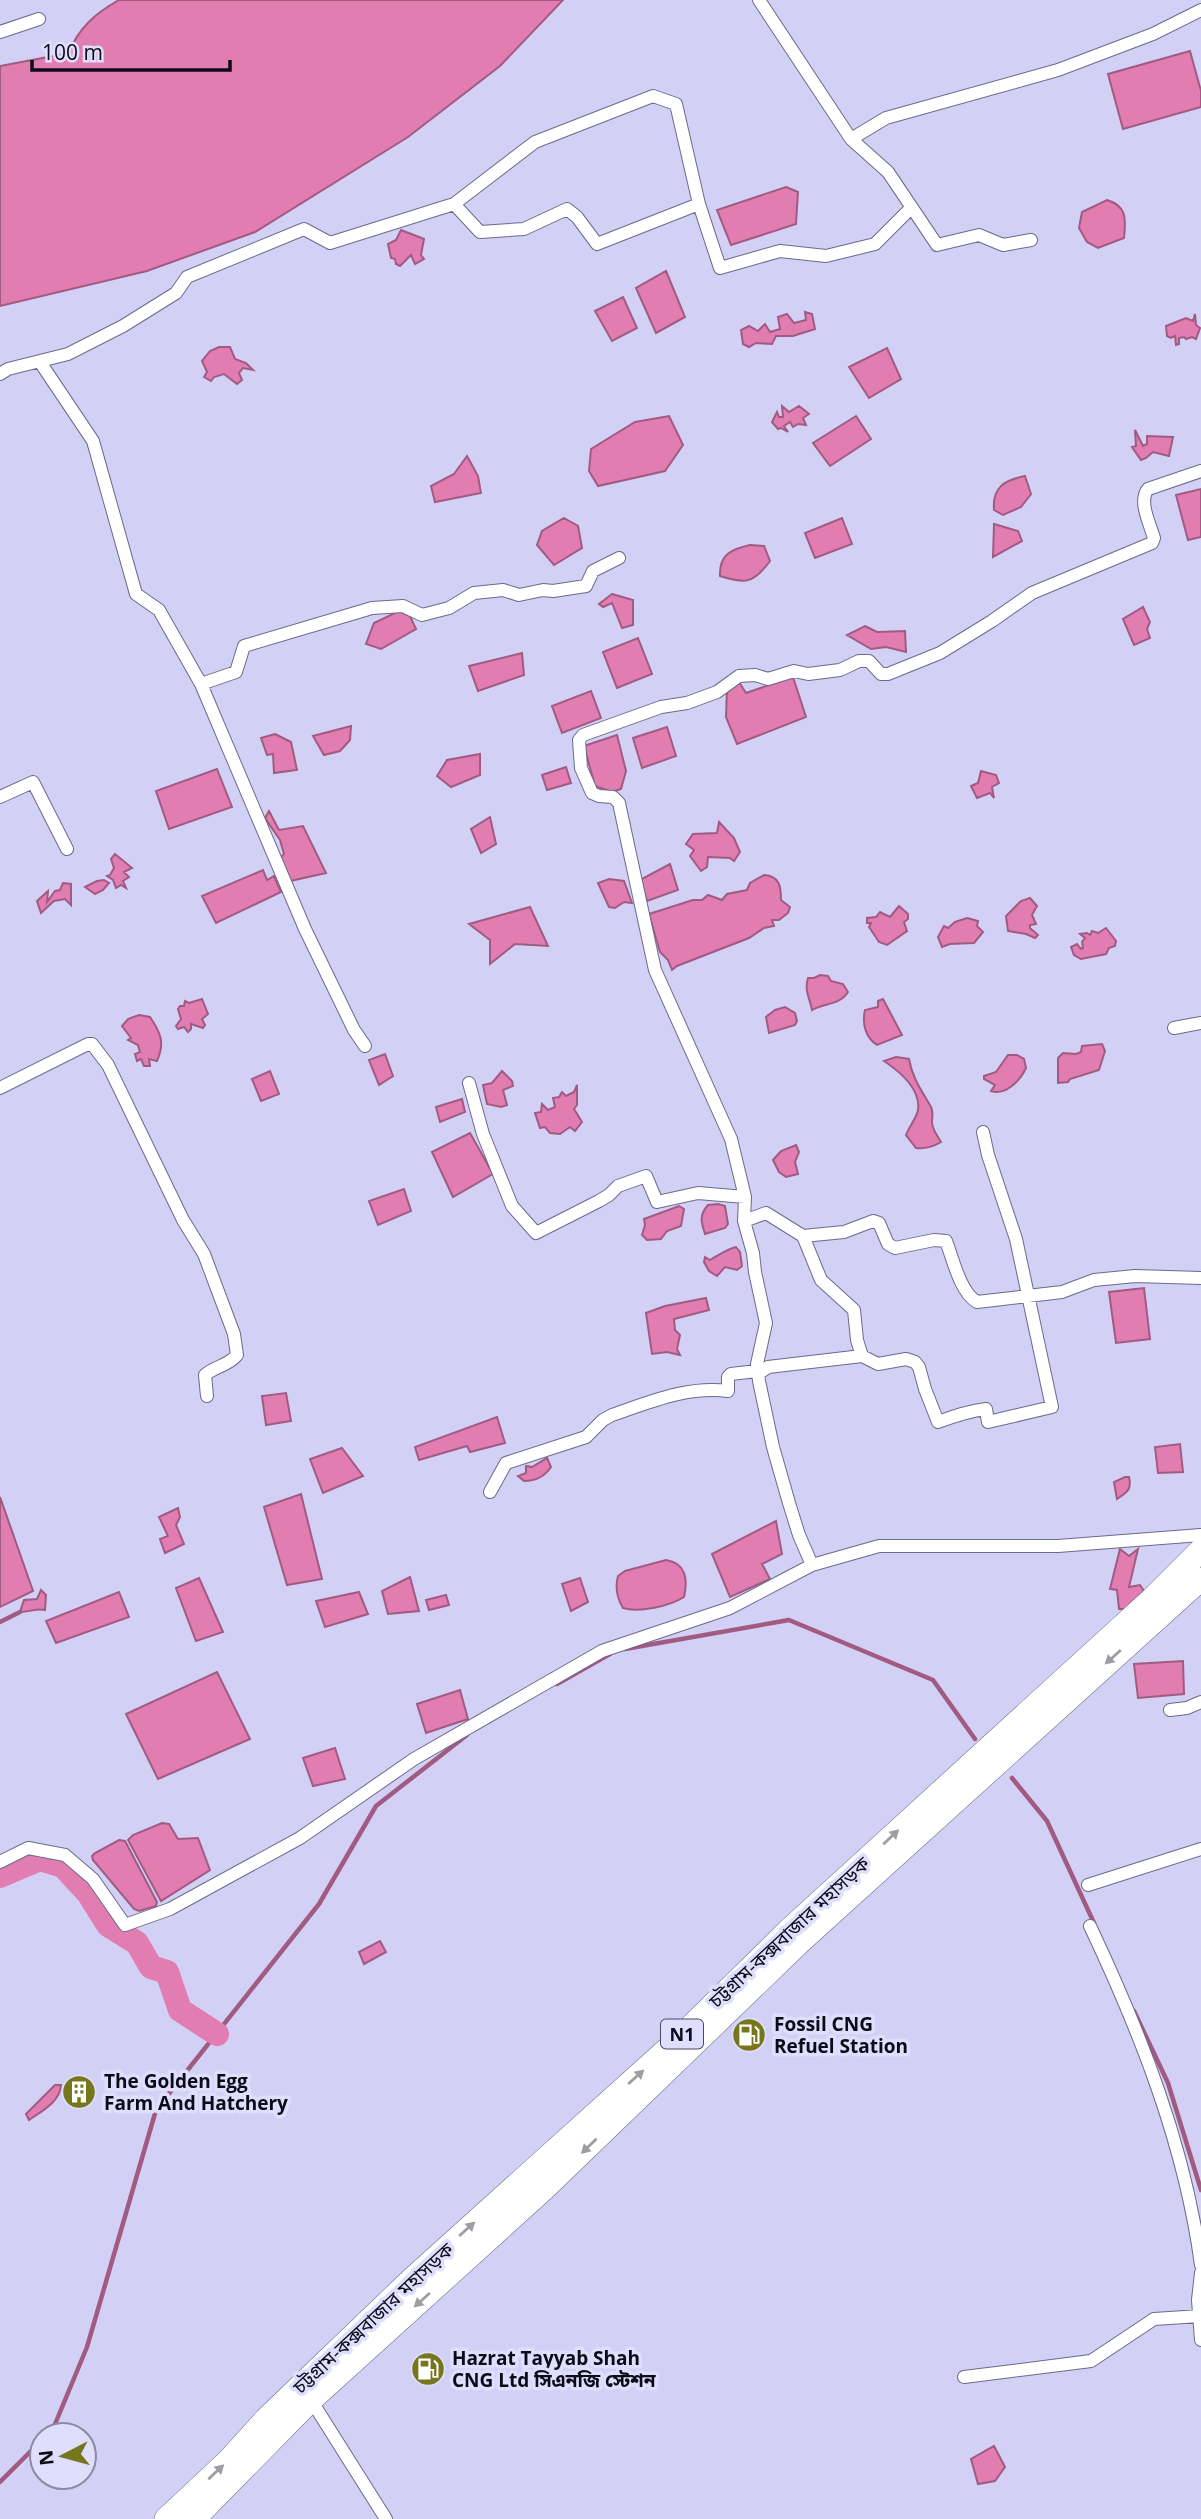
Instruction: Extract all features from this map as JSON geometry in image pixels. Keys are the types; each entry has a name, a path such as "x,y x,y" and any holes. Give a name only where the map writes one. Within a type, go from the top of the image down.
{"highway":[{"name":"চট্টগ্রাম-কক্সবাজার মহাসড়ক","path":"166,2519 228,2461 266,2418 402,2288 673,2043 790,1929 1153,1598 1201,1550"},
{"name":"চট্টগ্রাম-কক্সবাজার মহাসড়ক","path":"194,2519 311,2400 545,2188 800,1942 1201,1579"}],"street":[{"path":"759,0 850,139 888,172 937,245 979,235 1003,245 1031,240"},
{"path":"850,139 887,118 1058,71 1153,34 1201,10"},
{"path":"0,32 39,19"},
{"path":"0,374 8,369 68,354 176,293 187,277 304,229 330,243 454,204 535,142 653,96 676,104 699,204 720,268 780,251 826,256 875,244 911,208"},
{"path":"454,204 480,232 524,229 567,208 597,244 699,204"},
{"path":"40,362 93,441 136,594 159,610 201,684 304,929 354,1030 365,1046"},
{"path":"812,1565 799,1535 776,1459 758,1372 757,1364 766,1323 744,1221 745,1197 731,1139 655,970 619,803 613,797 592,793 581,768 579,740 583,735 622,721 717,692 739,676 755,675 768,679 794,671 808,674 840,670 859,661 869,661 881,674 888,674 940,653 1032,593 1152,543 1154,538 1143,502 1144,493 1148,489 1201,471"},
{"path":"201,684 236,671 244,646 325,621 372,608 403,606 422,615 449,608 474,593 503,590 519,595 586,586 593,571 618,558"},
{"path":"0,797 33,782 67,849"},
{"path":"1174,1028 1201,1023"},
{"path":"0,1071 5,1086 88,1044 92,1044 108,1065 183,1220 204,1254 234,1334 237,1355 227,1365 205,1375 207,1396"},
{"path":"468,1083 483,1134 512,1206 536,1233 599,1201 618,1186 646,1176 657,1202 698,1193 745,1197"},
{"path":"490,1492 506,1463 586,1437 612,1415 675,1394 702,1390 728,1391 728,1377 731,1374 758,1372 768,1367 862,1356 878,1364 906,1359 915,1362 919,1367 938,1422 976,1410 986,1409 988,1422 1052,1407 1016,1239 983,1132"},
{"path":"744,1221 766,1213 803,1236 821,1280 854,1310 857,1340 862,1356"},
{"path":"803,1236 844,1233 866,1223 879,1223 888,1244 895,1248 934,1240 946,1241 965,1289 970,1298 977,1302 1062,1292 1094,1280 1135,1276 1201,1278"},
{"path":"0,1862 28,1848 65,1855 93,1880 125,1925 164,1912 300,1838 414,1759 602,1651 730,1608 812,1565 879,1546 1058,1546 1201,1535"},
{"path":"1170,1710 1187,1708 1201,1702"},
{"path":"1088,1885 1201,1849"},
{"path":"1090,1926 1143,2047 1162,2098 1197,2234 1201,2265"},
{"path":"1201,2273 1198,2301 1201,2340"},
{"path":"964,2377 1091,2361 1154,2319 1200,2316"},
{"path":"311,2400 386,2519"}],"shaded area":[{"path":"119,0 563,0 500,66 408,137 255,232 147,271 0,306 0,66 69,53 77,36 89,22"},
{"path":"1190,51 1201,91 1201,107 1123,129 1108,74"},
{"path":"786,187 798,192 796,224 731,245 717,210"},
{"path":"1107,200 1118,206 1124,214 1124,238 1098,248 1087,242 1079,228 1082,212"},
{"path":"401,230 424,239 421,255 424,259 415,264 411,255 400,266 391,258 388,244 396,240"},
{"path":"666,271 685,317 656,333 636,288"},
{"path":"623,297 637,328 612,341 595,311"},
{"path":"805,312 812,314 815,329 793,336 776,336 772,344 756,343 749,347 743,344 741,330 749,326 758,331 765,324 770,332 780,329 778,317 787,314 794,323 806,320"},
{"path":"1195,314 1196,325 1200,328 1196,339 1179,338 1179,344 1176,345 1175,336 1167,336 1166,326 1186,318 1193,321"},
{"path":"219,347 230,347 235,359 246,363 253,370 243,368 239,373 242,380 237,384 224,374 211,381 204,377 207,372 202,361 210,351"},
{"path":"887,348 901,379 869,398 849,367"},
{"path":"782,406 789,412 799,406 809,414 803,418 806,425 798,424 793,427 790,422 784,426 788,432 778,429 772,422 777,412 779,417 783,417"},
{"path":"669,416 683,445 665,471 598,486 589,471 591,449 635,422"},
{"path":"856,416 871,439 830,466 813,443"},
{"path":"1135,430 1143,446 1147,444 1147,436 1173,437 1169,456 1153,452 1141,460 1132,447 1136,446"},
{"path":"467,456 478,476 481,493 435,502 431,486 454,474"},
{"path":"1025,476 1031,494 1021,507 1003,515 994,510 995,496 1001,486"},
{"path":"1201,489 1201,537 1188,540 1176,495"},
{"path":"564,518 578,526 582,548 554,565 537,545 542,531"},
{"path":"842,518 852,544 815,558 805,533"},
{"path":"994,524 1018,531 1022,541 993,557"},
{"path":"764,546 770,561 764,569 753,578 742,581 720,576 724,558 738,548"},
{"path":"612,594 633,600 633,625 622,628 612,603 603,607 599,604"},
{"path":"1143,607 1150,622 1147,629 1150,638 1134,645 1123,619"},
{"path":"399,611 410,616 416,629 381,649 366,644 374,623"},
{"path":"865,626 877,632 905,631 906,652 886,647 871,649 847,635"},
{"path":"638,638 652,674 617,688 603,652"},
{"path":"522,653 524,675 478,691 469,666"},
{"path":"793,677 806,717 737,744 726,717 727,689 739,682 746,693"},
{"path":"591,691 601,718 562,733 552,706"},
{"path":"351,726 350,740 340,751 324,755 313,736"},
{"path":"667,727 676,756 642,768 633,738"},
{"path":"275,734 291,742 297,770 274,773 273,754 267,755 261,738"},
{"path":"617,735 626,771 621,789 612,792 595,786 584,746"},
{"path":"480,754 480,775 451,787 437,776 447,760"},
{"path":"566,767 571,783 547,790 542,775"},
{"path":"217,769 232,807 169,829 156,791"},
{"path":"981,771 996,775 999,783 992,787 994,798 990,793 977,798 971,786 978,783"},
{"path":"269,811 279,830 303,826 326,873 290,881 279,859 284,854 280,840 265,818"},
{"path":"490,817 496,844 481,853 471,829"},
{"path":"719,822 734,838 740,852 734,861 730,858 708,857 707,867 701,871 690,856 694,850 686,844 693,834 717,833"},
{"path":"115,854 132,868 124,872 129,877 123,881 126,888 121,885 116,888 113,880 107,876 114,868 111,859"},
{"path":"670,864 678,890 647,901 640,880"},
{"path":"263,870 267,880 274,876 281,892 216,923 202,896"},
{"path":"764,875 778,883 781,900 790,907 788,913 779,920 772,920 774,926 764,928 749,938 672,970 668,960 660,952 649,914 693,900 702,900 708,895 722,900 727,894 747,890 750,883"},
{"path":"609,879 624,881 632,903 624,902 615,908 609,907 598,883"},
{"path":"104,880 109,883 95,894 85,887 97,881"},
{"path":"63,883 71,884 71,905 65,899 54,901 41,913 37,901 48,891 47,902 55,891 60,890"},
{"path":"1030,898 1037,906 1032,915 1036,924 1030,925 1038,935 1035,938 1008,931 1006,916 1021,901"},
{"path":"899,906 908,914 908,919 904,922 907,931 887,945 879,942 869,927 871,923 867,923 867,918 876,917 880,912 890,917"},
{"path":"530,907 548,946 515,944 490,964 490,940 469,924"},
{"path":"967,918 978,921 977,926 983,932 974,943 942,947 938,937 944,926 948,928"},
{"path":"1106,928 1116,941 1115,946 1109,948 1106,954 1081,959 1074,955 1071,947 1077,944 1083,948 1082,942 1085,938 1080,934 1090,935 1092,931 1098,933"},
{"path":"820,975 843,984 848,992 837,1002 812,1010 807,982 808,978"},
{"path":"202,999 208,1014 202,1019 205,1025 203,1028 191,1024 188,1032 184,1027 178,1029 176,1026 181,1019 178,1009 180,1006 184,1006 185,1001 189,1003"},
{"path":"883,999 902,1035 877,1045 867,1034 864,1015 865,1010 878,1007 878,1001"},
{"path":"785,1007 795,1013 795,1025 769,1033 766,1017"},
{"path":"139,1015 150,1017 161,1038 157,1061 149,1059 150,1066 144,1066 141,1059 137,1061 135,1054 140,1052 138,1045 128,1040 131,1038 122,1026 128,1019"},
{"path":"1102,1044 1105,1051 1099,1070 1058,1083 1058,1058 1063,1053 1076,1054 1081,1052 1082,1046"},
{"path":"385,1054 393,1076 379,1085 369,1060"},
{"path":"1008,1055 1017,1055 1024,1059 1026,1068 1012,1086 1002,1091 991,1091 995,1085 984,1079 984,1076 996,1072"},
{"path":"896,1057 909,1059 920,1089 931,1107 933,1128 941,1142 935,1145 916,1148 906,1135 917,1113 918,1102 913,1087 884,1061"},
{"path":"270,1071 279,1094 261,1101 252,1079"},
{"path":"502,1071 512,1081 513,1086 503,1090 507,1105 501,1107 487,1104 483,1085 492,1083"},
{"path":"577,1085 577,1105 574,1109 582,1122 575,1131 570,1127 560,1134 550,1133 545,1127 540,1128 535,1113 541,1112 542,1104 548,1110 555,1107 553,1098 559,1097 562,1092 566,1096 574,1092"},
{"path":"462,1099 465,1112 440,1122 436,1107"},
{"path":"470,1133 493,1174 453,1197 432,1152"},
{"path":"796,1145 799,1152 795,1162 798,1174 786,1177 779,1172 773,1160 781,1151"},
{"path":"404,1189 411,1211 378,1225 369,1201"},
{"path":"708,1205 725,1206 728,1224 725,1228 705,1234 703,1212"},
{"path":"679,1206 684,1209 681,1226 667,1231 661,1239 647,1240 642,1235 644,1219"},
{"path":"736,1247 740,1252 742,1266 737,1270 725,1267 717,1276 709,1271 704,1262 705,1257 710,1260"},
{"path":"1144,1288 1150,1339 1116,1343 1109,1292"},
{"path":"706,1298 709,1310 674,1319 675,1330 680,1335 677,1349 680,1355 667,1352 652,1354 646,1313 665,1306"},
{"path":"286,1393 291,1421 266,1425 262,1396"},
{"path":"497,1417 505,1443 470,1452 467,1446 419,1460 415,1447"},
{"path":"1180,1444 1183,1472 1158,1473 1155,1447"},
{"path":"342,1448 363,1476 323,1493 310,1459"},
{"path":"547,1458 551,1467 543,1475 524,1481 518,1476 526,1473 526,1466 532,1467"},
{"path":"1129,1477 1129,1488 1117,1499 1114,1482"},
{"path":"301,1494 322,1579 287,1585 264,1507"},
{"path":"0,1497 33,1591 0,1607"},
{"path":"178,1508 180,1517 176,1525 184,1544 165,1553 160,1539 168,1536 159,1517"},
{"path":"776,1521 782,1554 762,1564 770,1579 730,1597 712,1554"},
{"path":"1120,1549 1129,1556 1138,1549 1129,1587 1140,1585 1144,1591 1125,1609 1119,1609 1117,1590 1110,1589"},
{"path":"666,1560 682,1568 686,1584 684,1597 654,1608 623,1608 617,1592 618,1576 625,1571"},
{"path":"410,1577 419,1611 388,1614 382,1591"},
{"path":"199,1578 223,1632 196,1641 176,1588"},
{"path":"580,1578 588,1602 571,1611 562,1584"},
{"path":"41,1590 46,1595 45,1610 20,1612 24,1600 37,1599"},
{"path":"119,1592 129,1617 56,1643 46,1621"},
{"path":"359,1592 368,1614 325,1627 316,1601"},
{"path":"446,1595 449,1605 429,1610 426,1600"},
{"path":"1183,1661 1184,1694 1138,1698 1134,1664"},
{"path":"217,1672 250,1739 158,1779 126,1714"},
{"path":"460,1690 468,1719 426,1733 417,1704"},
{"path":"335,1748 345,1779 313,1786 303,1758"},
{"path":"162,1823 169,1824 178,1839 198,1838 210,1870 161,1901 128,1840 133,1835"},
{"path":"119,1840 125,1841 157,1902 156,1906 139,1911 134,1909 93,1860 95,1853"},
{"path":"380,1941 386,1952 364,1964 359,1952"},
{"path":"55,2085 61,2085 54,2101 29,2120 26,2114"},
{"path":"994,2446 1005,2467 995,2481 978,2484 971,2459"}],"waterway":[{"path":"0,1622 20,1612"},
{"path":"625,1649 789,1620 933,1680 975,1739"},
{"path":"557,1684 610,1654"},
{"path":"56,2421 87,2347 156,2110 319,1904 376,1806 467,1735"},
{"path":"1012,1778 1047,1821 1094,1923"},
{"path":"0,1876 40,1859 63,1866 88,1893 108,1925 137,1943 151,1967 167,1972 180,2010 217,2034"},
{"path":"1134,2011 1168,2083 1201,2190"},
{"path":"0,2482 28,2454"}],"place":[{"name":"Fossil CNG Refuel Station","path":"749,2035"},
{"name":"The Golden Egg Farm And Hatchery","path":"79,2092"},
{"name":"Hazrat Tayyab Shah CNG Ltd সিএনজি স্টেশন","path":"428,2369"}]}
